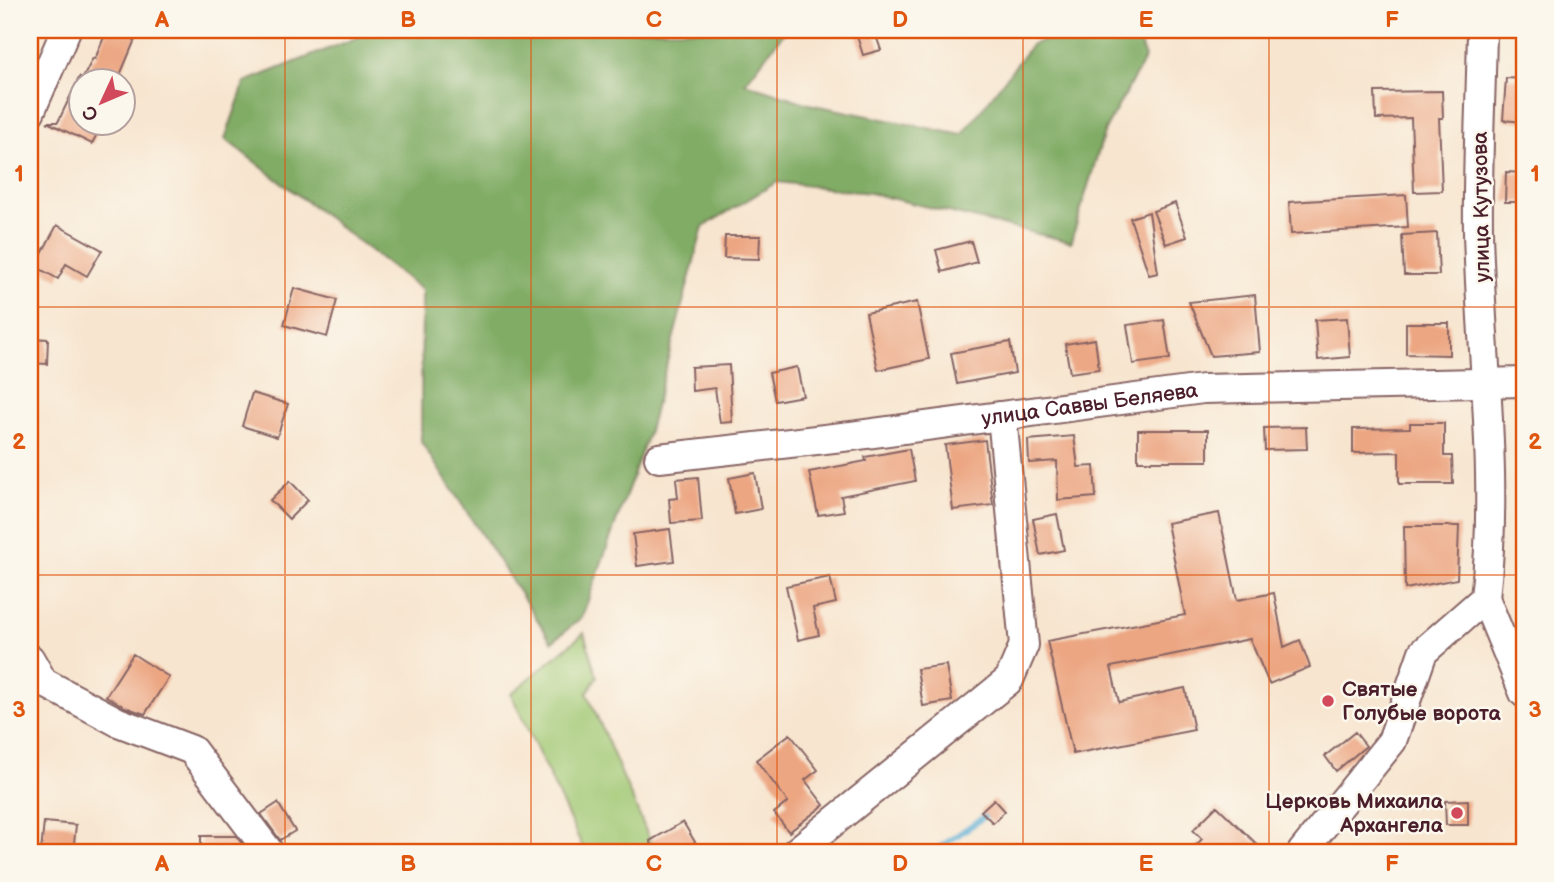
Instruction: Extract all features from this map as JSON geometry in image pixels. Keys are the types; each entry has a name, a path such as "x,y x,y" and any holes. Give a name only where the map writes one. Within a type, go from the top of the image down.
{"street":[{"path":"30,112 66,30"},
{"name":"улица Кутузова","path":"1482,30 1478,232 1488,383 1490,562 1485,598"},
{"name":"улица Саввы Беляева","path":"659,458 1203,389 1524,382"},
{"path":"796,852 1009,680 1024,645 1002,416"},
{"path":"1302,852 1392,741 1423,652 1485,598 1524,692"},
{"path":"30,659 43,681 118,722 192,750 269,852"}],"green space":[{"path":"376,30 786,30 745,83 809,104 962,135 1032,44 1081,30 1135,30 1145,58 1105,130 1071,242 870,193 777,182 703,227 648,434 582,617 552,642 421,442 422,290 225,139 245,82"},
{"path":"584,633 597,677 587,693 655,852 585,852 511,694"}],"building":[{"path":"107,30 139,30 124,66 89,66 93,58 95,59"},
{"path":"855,30 874,30 881,50 863,55"},
{"path":"1506,78 1524,79 1524,122 1503,120"},
{"path":"1442,91 1443,118 1439,118 1442,191 1414,192 1411,118 1376,119 1375,92"},
{"path":"66,105 66,131 47,122 58,122"},
{"path":"76,136 96,136 92,144"},
{"path":"1506,172 1524,173 1524,202 1505,202"},
{"path":"1406,195 1408,227 1291,234 1289,202"},
{"path":"1175,203 1187,237 1166,244 1153,211"},
{"path":"1149,212 1158,273 1149,275 1130,218"},
{"path":"57,225 102,250 87,276 66,264 58,279 35,266"},
{"path":"1437,233 1439,275 1404,275 1402,235"},
{"path":"725,236 760,236 759,259 724,258"},
{"path":"971,241 977,262 942,272 936,250"},
{"path":"294,288 337,300 327,337 284,325"},
{"path":"1255,295 1260,352 1211,356 1189,302"},
{"path":"917,302 929,359 878,370 866,313"},
{"path":"1347,318 1350,357 1318,360 1315,320"},
{"path":"1164,320 1170,359 1133,364 1127,325"},
{"path":"1406,323 1449,323 1449,355 1406,354"},
{"path":"30,338 48,339 47,364 30,363"},
{"path":"1095,339 1099,369 1070,373 1065,344"},
{"path":"1010,342 1015,373 957,384 951,353"},
{"path":"729,365 732,422 720,423 715,388 692,391 691,367"},
{"path":"797,367 803,396 775,401 769,373"},
{"path":"252,393 288,404 277,437 242,426"},
{"path":"1410,423 1444,423 1444,456 1452,456 1453,484 1399,484 1399,452 1353,453 1353,429 1410,428"},
{"path":"1306,427 1307,449 1265,450 1264,428"},
{"path":"1138,430 1208,430 1208,461 1138,461"},
{"path":"1074,436 1078,467 1094,466 1096,497 1058,500 1057,461 1029,463 1028,440"},
{"path":"985,440 993,505 953,510 945,445"},
{"path":"909,449 915,481 841,496 844,511 818,515 809,472"},
{"path":"755,473 761,509 735,514 729,478"},
{"path":"698,477 702,521 671,523 669,499 678,498 676,479"},
{"path":"290,481 308,500 289,519 270,500"},
{"path":"1219,513 1237,600 1274,593 1284,647 1300,640 1310,667 1269,684 1250,639 1111,667 1119,702 1185,688 1194,730 1073,754 1047,641 1185,615 1167,523"},
{"path":"1057,514 1064,550 1040,555 1033,519"},
{"path":"1404,526 1459,526 1457,579 1405,589"},
{"path":"670,529 674,561 637,566 633,534"},
{"path":"830,577 836,603 813,608 819,635 798,640 786,586"},
{"path":"133,654 169,677 145,714 106,696"},
{"path":"946,665 952,701 923,706 917,669"},
{"path":"1355,732 1366,746 1336,771 1325,756"},
{"path":"790,734 818,770 805,780 824,805 789,832 774,813 788,802 756,760"},
{"path":"994,799 1005,811 993,823 981,811"},
{"name":"Церковь Михаила Архангела","path":"1468,800 1468,825 1446,825 1445,801"},
{"path":"278,803 295,831 280,840 261,814"},
{"path":"1217,806 1265,852 1190,852 1202,839 1193,830"},
{"path":"44,822 76,825 73,852 41,852"},
{"path":"683,822 701,852 656,852 650,841"},
{"path":"201,836 236,836 248,852 201,852"}],"waterway":[{"path":"933,852 991,812"}],"place":[{"name":"Святые Голубые ворота","path":"1328,701"},
{"name":"Церковь Михаила Архангела","path":"1457,813"}]}
